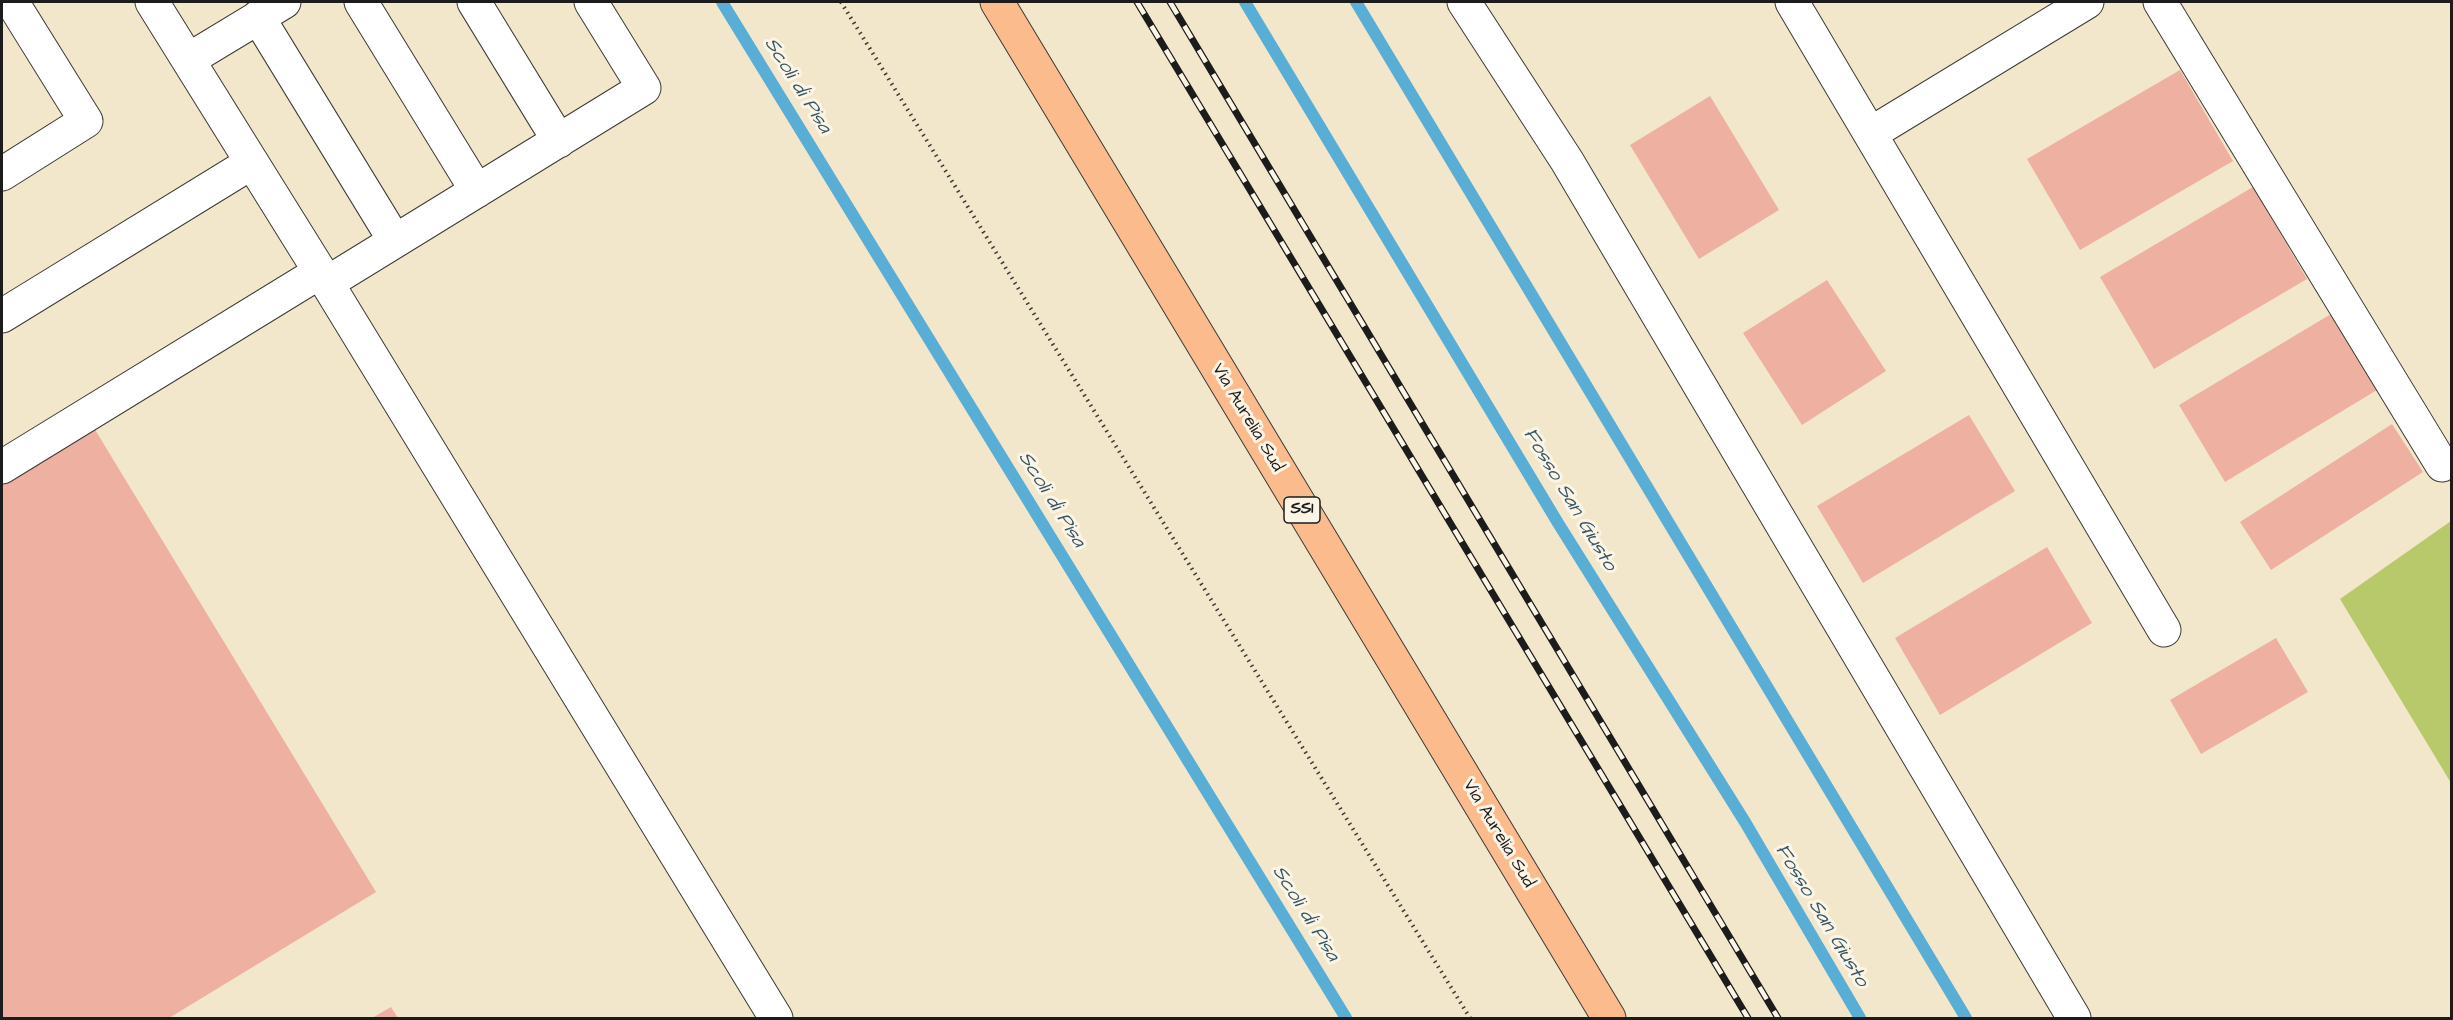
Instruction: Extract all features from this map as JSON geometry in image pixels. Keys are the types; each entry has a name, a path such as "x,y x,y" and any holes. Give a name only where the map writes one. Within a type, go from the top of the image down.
{"main road":[{"name":"Via Aurelia Sud","path":"997,2 1609,1018"}],"street":[{"path":"2,174 86,121 12,2"},
{"path":"152,2 324,277 776,1018"},
{"path":"362,2 477,191"},
{"path":"474,2 559,141"},
{"path":"2,467 324,277 395,241 644,88 591,2"},
{"path":"1467,2 1573,171 2074,1018"},
{"path":"1792,2 2164,630"},
{"path":"1870,135 2087,2"},
{"path":"2160,2 2442,465"},
{"path":"188,60 271,9 395,241"},
{"path":"2,316 251,163"}],"path":[{"path":"841,2 1470,1018"}],"green space":[{"path":"2451,521 2451,783 2340,599"}],"building":[{"path":"2180,70 2233,161 2080,250 2027,159"},
{"path":"1710,96 1779,210 1699,259 1630,145"},
{"path":"2253,187 2307,279 2154,369 2100,277"},
{"path":"1827,280 1886,371 1802,425 1743,333"},
{"path":"2331,314 2377,390 2225,482 2179,405"},
{"path":"1969,415 2015,491 1863,583 1817,506"},
{"path":"2392,424 2423,472 2271,570 2240,522"},
{"path":"94,428 376,892 169,1018 2,1018 2,485"},
{"path":"2047,547 2092,623 1940,715 1895,638"},
{"path":"2276,638 2308,692 2201,754 2170,700"},
{"path":"391,1007 398,1018 372,1018"}],"waterway":[{"name":"Scoli di Pisa","path":"722,2 1346,1018"},
{"name":"Fosso San Giusto","path":"1245,2 1558,523 1745,822 1860,1018"},
{"path":"1356,2 1966,1018"}],"railway":[{"path":"1137,2 1748,1018"},
{"path":"1170,2 1778,1018"}]}
